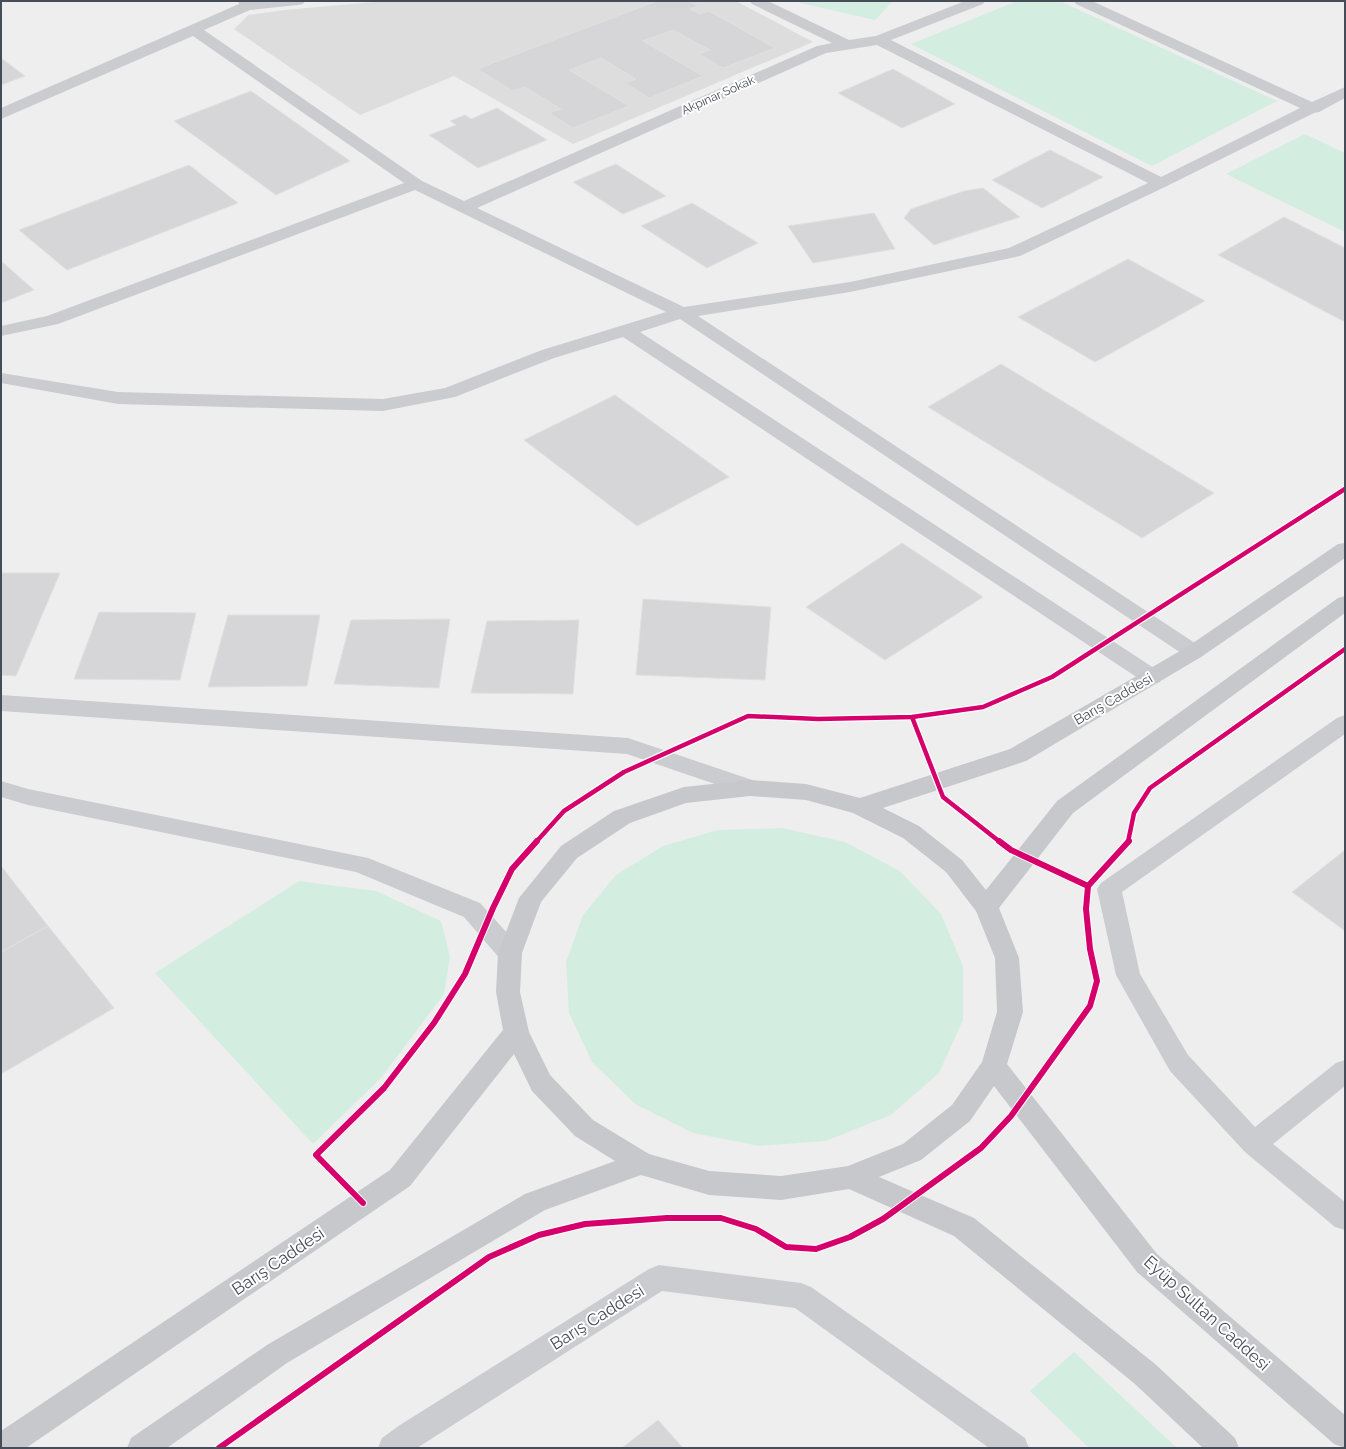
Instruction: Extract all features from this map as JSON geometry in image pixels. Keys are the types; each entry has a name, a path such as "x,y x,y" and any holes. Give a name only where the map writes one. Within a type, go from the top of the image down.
{"main road":[{"name":"Barış Caddesi","path":"860,807 1018,755 1194,652 1345,549"},
{"path":"986,907 1065,807 1345,603"},
{"path":"750,788 806,792 860,807 911,832 954,866 986,907 1007,958 1010,1012 994,1066 961,1113 912,1152 850,1177 781,1188 709,1183 641,1163 584,1128 541,1083 516,1032 508,992 510,953 531,898 569,852 622,817 684,795 750,788"},
{"name":"Barış Caddesi","path":"1,1448 400,1178 516,1032"},
{"name":"Eyüp Sultan Caddesi","path":"994,1066 1147,1263 1345,1434"},
{"path":"142,1448 277,1354 535,1202 641,1163"},
{"path":"850,1177 964,1227 1145,1374 1224,1448"}],"street":[{"path":"1,114 194,30 246,4 298,1"},
{"path":"757,1 845,44"},
{"name":"Akpınar Sokak","path":"465,207 822,49 845,44 879,40 978,1"},
{"path":"1081,1 1314,109"},
{"path":"194,30 416,184 682,313 1194,652"},
{"path":"879,40 1161,183"},
{"path":"1,378 118,398 383,404 449,393 548,354 682,313 850,287 1014,252 1161,183 1314,109 1345,92"},
{"path":"1,331 52,320 416,184"},
{"path":"625,330 1152,677"},
{"path":"1,703 628,746 750,788"},
{"path":"1343,726 1109,889 1128,975 1179,1063 1254,1144 1345,1218"},
{"path":"1,789 35,798 360,864 472,910 510,953"},
{"path":"1254,1144 1345,1071"},
{"name":"Barış Caddesi","path":"393,1448 411,1435 659,1278 801,1296 998,1444"}],"shaded area":[{"path":"385,1 736,1 813,42 573,144 454,76 360,115 234,29 248,15 285,10"}],"green space":[{"path":"802,1 893,1 875,20 800,3"},
{"path":"1017,1 1060,1 1277,101 1152,166 911,44"},
{"path":"1305,134 1345,153 1345,232 1226,174"},
{"path":"782,828 845,842 900,871 941,914 963,966 963,1020 939,1073 891,1115 826,1141 759,1146 693,1133 635,1104 592,1062 569,1013 566,962 583,915 616,875 663,846 718,830"},
{"path":"299,881 376,891 441,921 450,957 444,994 381,1078 313,1144 155,973"},
{"path":"1074,1352 1177,1448 1089,1448 1030,1391"}],"building":[{"path":"657,1 689,1 698,6 690,9 700,14 709,11 775,48 723,68 699,54 710,50 673,30 643,41 703,76 649,98 625,83 636,79 601,58 569,70 629,106 573,128 549,113 561,109 525,87 513,91 477,69"},
{"path":"1,58 25,76 1,85"},
{"path":"893,69 955,104 902,128 838,93"},
{"path":"251,91 350,161 276,195 174,121"},
{"path":"497,108 547,140 478,168 429,135 456,125 450,121 465,115 471,119"},
{"path":"1050,150 1103,177 1042,208 992,180"},
{"path":"616,164 666,196 623,214 573,182"},
{"path":"189,165 238,203 67,270 19,230"},
{"path":"983,188 1020,217 934,245 904,218 911,209 964,191"},
{"path":"692,203 758,243 707,268 641,226"},
{"path":"874,213 895,249 813,263 788,226"},
{"path":"1284,217 1345,248 1345,322 1218,255"},
{"path":"1128,259 1205,301 1095,362 1018,317"},
{"path":"1,261 34,290 1,303"},
{"path":"1001,364 1214,493 1142,538 928,407"},
{"path":"615,395 729,477 637,526 524,440"},
{"path":"902,543 983,597 885,660 806,607"},
{"path":"1,573 60,573 16,676 1,675"},
{"path":"643,599 771,607 765,680 636,675"},
{"path":"99,612 196,613 180,680 74,679"},
{"path":"228,615 320,615 307,686 208,687"},
{"path":"450,619 439,688 334,684 351,620"},
{"path":"579,620 573,694 471,693 487,621"},
{"path":"1345,850 1345,931 1292,892"},
{"path":"1,866 48,926 1,952"},
{"path":"48,926 114,1008 1,1074 1,952"},
{"path":"658,1420 683,1448 622,1448"}],"cycle path":[{"path":"363,1203 316,1155 384,1088 434,1023 465,974 493,908 512,869 564,811 624,772 748,716 818,719 912,717 983,707 1052,677 1345,489"},
{"path":"219,1448 489,1257 539,1235 585,1224 667,1218 721,1218 756,1229 786,1247 816,1249 850,1237 883,1219 954,1169 981,1148 1011,1116 1090,1006 1097,981 1090,949 1086,909 1088,886 1130,840 1134,813 1150,788 1345,649"},
{"path":"912,717 943,797 1011,850 1088,886"}]}
